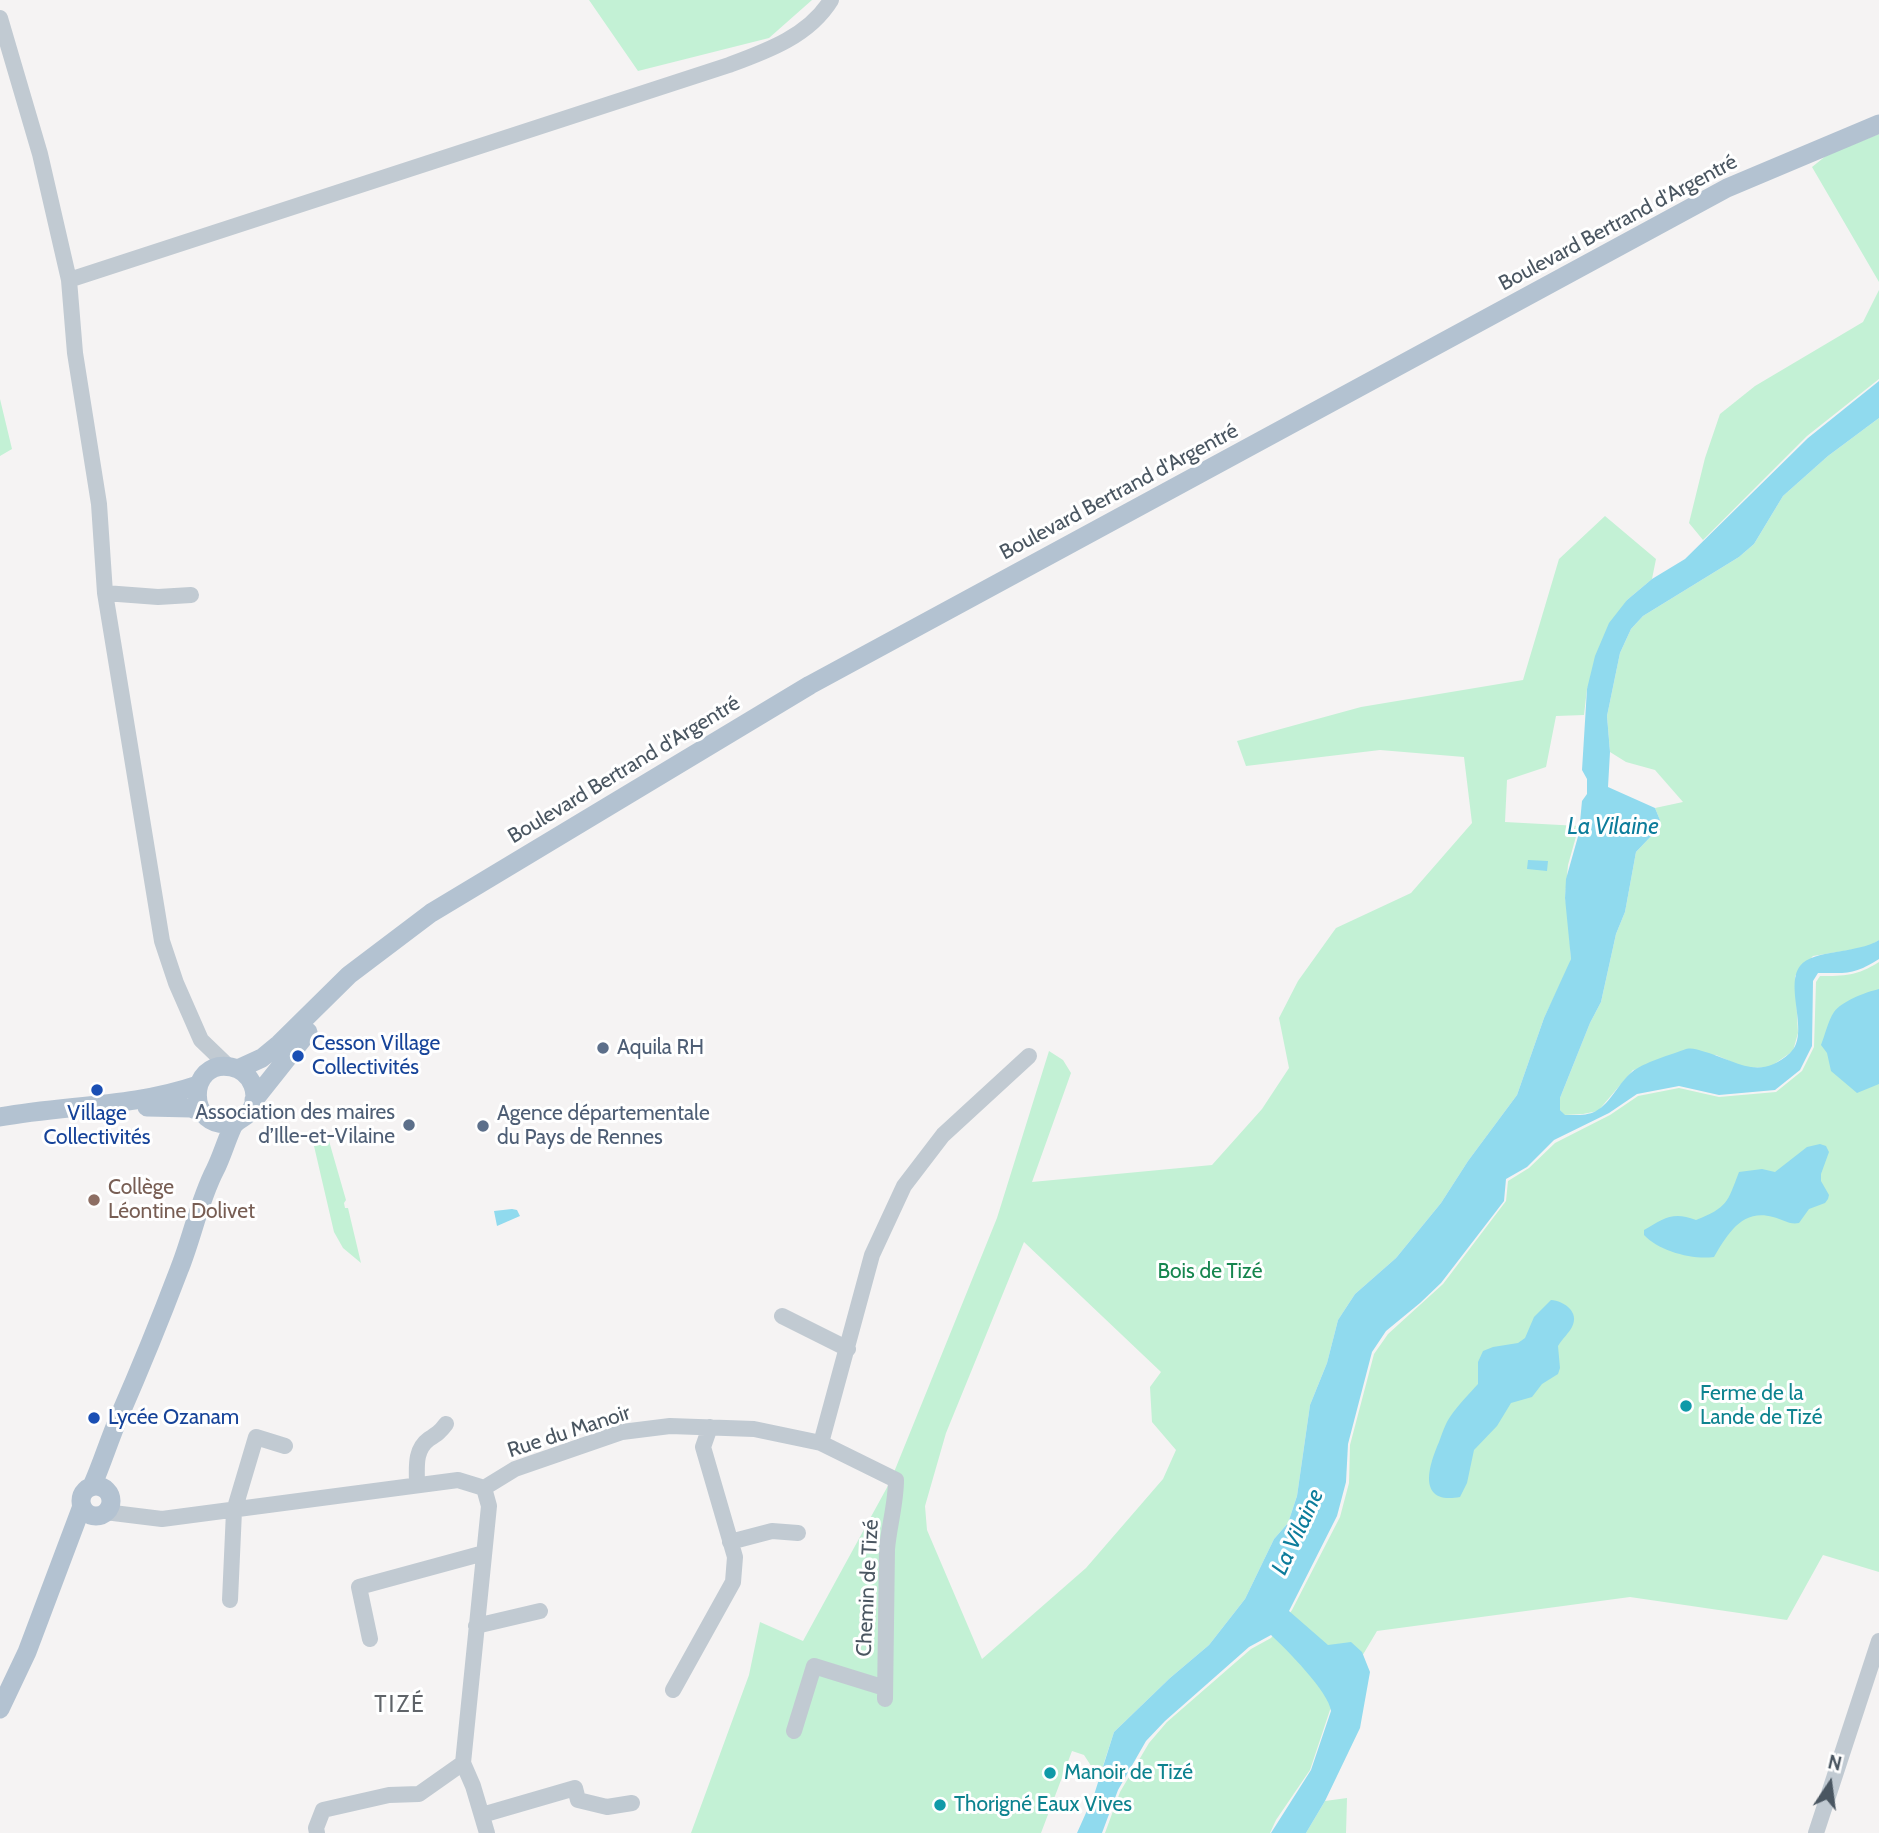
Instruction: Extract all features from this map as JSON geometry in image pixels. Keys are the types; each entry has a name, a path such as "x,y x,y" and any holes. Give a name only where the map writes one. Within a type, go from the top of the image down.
{"main road":[{"name":"Boulevard Bertrand d'Argentré","path":"400,934 464,892 810,685 1727,188 1879,124"},
{"path":"0,1117 129,1103 200,1082 212,1070 233,1068 262,1058 349,975 400,934"},
{"path":"129,1103 146,1107 191,1108 222,1124 235,1123 247,1115 254,1100 340,992 400,934"},
{"path":"233,1068 251,1082 254,1100"},
{"path":"200,1082 197,1099 215,1139 212,1176"},
{"path":"0,1709 99,1502 121,1439 131,1394 181,1267 212,1176 235,1123"}],"street":[{"path":"69,280 729,65 768,50 798,34 819,16 831,0"},
{"path":"0,18 40,154 69,280 75,353 99,504 105,593 162,942 176,983 201,1040 200,1082"},
{"path":"105,593 158,597 191,595"},
{"path":"201,1040 233,1068"},
{"path":"821,1443 873,1255 904,1186 943,1135 1030,1056"},
{"path":"782,1316 848,1349"},
{"path":"418,1485 417,1454 428,1440 440,1434 446,1424"},
{"name":"Rue du Manoir","path":"484,1488 515,1469 622,1432 670,1426 754,1429 821,1443 896,1480"},
{"path":"673,1690 733,1582 735,1558 703,1447 710,1427"},
{"path":"230,1600 234,1511 256,1437 285,1446"},
{"path":"99,1502 138,1517 162,1519 458,1480 484,1488 489,1506 463,1763 487,1833"},
{"name":"Chemin de Tizé","path":"794,1731 814,1666 885,1694 887,1549 896,1498 896,1480"},
{"path":"730,1542 772,1531 798,1534"},
{"path":"370,1639 359,1587 484,1553"},
{"path":"476,1626 540,1611"},
{"path":"1816,1833 1879,1641"},
{"path":"317,1833 316,1828 323,1811 389,1795 419,1794 463,1763"},
{"path":"482,1815 575,1788 578,1800 607,1807 632,1803"}],"green space":[{"path":"589,0 812,0 769,38 638,71"},
{"path":"1879,134 1879,282 1812,167 1827,155"},
{"path":"1879,290 1879,379 1807,436 1703,540 1689,523 1705,458 1720,414 1755,386 1863,322"},
{"path":"0,399 12,449 0,456"},
{"path":"1879,418 1879,940 1868,947 1813,956 1795,976 1798,1033 1793,1051 1770,1067 1745,1068 1716,1055 1633,1070 1598,1111 1564,1115 1560,1110 1560,1098 1601,1002 1616,934 1625,912 1636,852 1656,831 1660,820 1655,808 1683,802 1655,770 1626,762 1610,752 1607,716 1620,653 1631,629 1643,616 1739,557 1754,544 1783,496 1828,456"},
{"name":"Bois de Tizé","path":"1605,516 1656,559 1652,579 1627,600 1587,689 1584,715 1556,716 1546,767 1507,780 1505,822 1579,826 1568,865 1565,898 1571,959 1569,966 1544,1018 1517,1095 1441,1203 1396,1258 1355,1294 1338,1320 1327,1363 1310,1405 1297,1496 1288,1523 1274,1539 1245,1599 1209,1645 1114,1732 1099,1778 1084,1755 1072,1751 1041,1833 691,1833 749,1675 760,1622 803,1641 890,1482 997,1218 1049,1051 1063,1060 1071,1073 1032,1182 1212,1165 1262,1109 1289,1068 1279,1018 1298,981 1336,928 1411,893 1472,823 1464,757 1380,750 1246,766 1237,741 1361,707 1523,680 1559,559","holes":["1024,1242 1161,1372 1150,1387 1152,1422 1176,1450 1163,1479 1086,1568 982,1659 927,1530 925,1506 946,1433"]},
{"path":"1879,962 1879,1572 1823,1555 1787,1620 1630,1597 1377,1631 1330,1710 1310,1770 1270,1833 1105,1833 1120,1792 1149,1743 1167,1722 1251,1649 1271,1638 1292,1610 1340,1517 1349,1483 1350,1445 1374,1354 1388,1334 1443,1284 1506,1201 1508,1181 1529,1168 1555,1143 1610,1115 1638,1096 1679,1088 1719,1097 1776,1092 1802,1071 1814,1047 1816,982 1820,976 1851,974"},
{"path":"329,1141 361,1263 343,1248 334,1232 314,1146"},
{"path":"1347,1798 1346,1833 1306,1833 1325,1801"}],"water":[{"name":"La Vilaine","path":"1879,381 1879,418 1828,456 1783,496 1754,544 1739,557 1643,616 1631,629 1620,653 1607,716 1610,752 1608,787 1655,808 1660,820 1656,831 1636,852 1625,912 1616,934 1601,1002 1560,1098 1560,1110 1565,1115 1596,1111 1606,1103 1627,1076 1637,1069 1686,1049 1698,1050 1747,1066 1768,1066 1778,1062 1796,1045 1798,1023 1795,986 1800,966 1815,957 1859,948 1879,940 1879,959 1850,972 1818,973 1813,981 1812,1046 1800,1070 1775,1090 1719,1095 1679,1086 1637,1094 1609,1113 1554,1140 1527,1167 1506,1179 1504,1201 1441,1283 1386,1331 1372,1352 1348,1444 1346,1482 1337,1516 1289,1611 1328,1645 1351,1642 1362,1652 1370,1672 1360,1728 1325,1801 1306,1833 1271,1833 1311,1770 1331,1711 1315,1682 1271,1635 1249,1647 1146,1741 1118,1790 1102,1833 1077,1833 1094,1795 1114,1732 1209,1645 1245,1599 1274,1539 1288,1523 1297,1496 1310,1405 1327,1363 1338,1320 1355,1294 1396,1258 1441,1203 1517,1095 1544,1018 1571,959 1565,898 1566,879 1579,833 1582,801 1587,794 1587,779 1582,770 1587,689 1595,656 1609,623 1627,600 1652,579 1685,559 1808,438"},
{"path":"1528,860 1548,861 1547,871 1527,869"},
{"path":"1879,989 1879,1084 1857,1093 1831,1071 1827,1053 1821,1045 1830,1020 1838,1008"},
{"path":"1820,1144 1826,1146 1829,1152 1821,1174 1828,1199 1825,1203 1809,1209 1799,1223 1789,1223 1762,1215 1753,1216 1730,1232 1714,1257 1705,1258 1676,1253 1658,1246 1644,1235 1644,1230 1669,1217 1681,1216 1696,1220 1715,1211 1729,1197 1739,1172 1762,1169 1775,1172 1807,1147"},
{"path":"517,1210 520,1216 497,1226 494,1211"},
{"path":"1551,1300 1565,1305 1574,1317 1572,1327 1558,1346 1558,1374 1542,1384 1532,1397 1511,1403 1497,1426 1474,1450 1467,1483 1460,1497 1446,1498 1437,1495 1431,1489 1429,1481 1432,1461 1448,1420 1478,1384 1478,1362 1483,1351 1518,1343 1525,1338 1534,1317"}],"place":[{"name":"Aquila RH","path":"603,1048"},
{"name":"Cesson Village Collectivités","path":"298,1056"},
{"name":"Village Collectivités","path":"97,1090"},
{"name":"Association des maires d’Ille-et-Vilaine","path":"409,1125"},
{"name":"Agence départementale du Pays de Rennes","path":"483,1126"},
{"name":"Collège Léontine Dolivet","path":"94,1200"},
{"name":"Ferme de la Lande de Tizé","path":"1686,1406"},
{"name":"Lycée Ozanam","path":"94,1418"},
{"name":"Manoir de Tizé","path":"1050,1773"},
{"name":"Thorigné Eaux Vives","path":"940,1805"}],"district":[{"name":"TIZÉ","path":"400,1705"}]}
